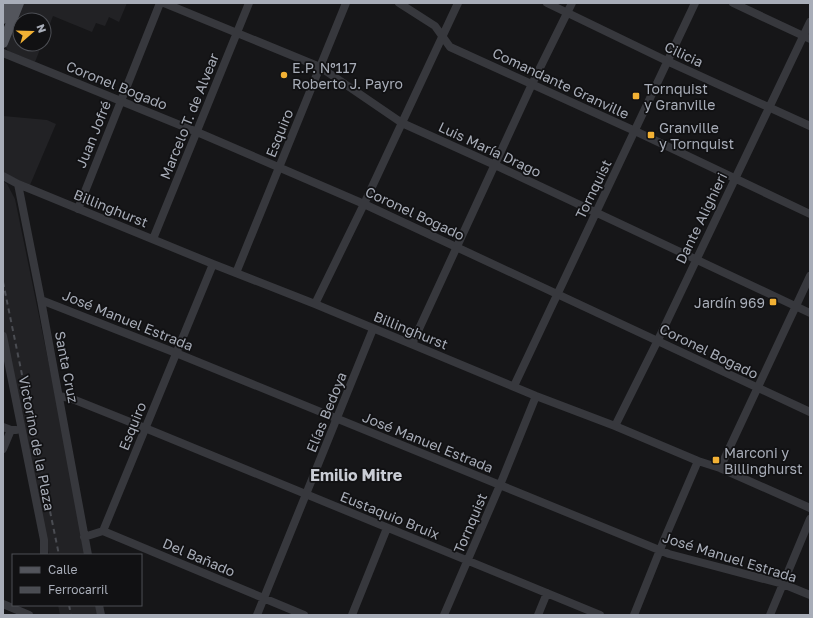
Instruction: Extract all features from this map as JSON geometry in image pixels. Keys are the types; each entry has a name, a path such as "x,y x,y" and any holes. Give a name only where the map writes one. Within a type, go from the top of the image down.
{"main road":[{"path":"3,19 10,3"},
{"path":"3,43 19,3"}],"street":[{"name":"Juan Jofré","path":"78,208 160,3"},
{"name":"Luis María Drago","path":"164,3 320,67 402,123 495,165 810,314"},
{"name":"Marcelo T. de Alvear","path":"153,239 249,3"},
{"name":"Esquiro","path":"236,273 346,3"},
{"name":"Comandante Granville","path":"399,3 435,26 450,47 635,131 810,214"},
{"path":"315,304 364,204 458,3"},
{"name":"Cilicia","path":"547,3 667,61 810,126"},
{"path":"412,344 532,84 572,3"},
{"name":"Tornquist","path":"514,386 556,294 695,3"},
{"path":"733,3 807,37"},
{"name":"Dante Alighieri","path":"615,426 658,340 769,108 807,37 810,22"},
{"name":"Coronel Bogado","path":"3,53 197,132 364,204 810,412"},
{"name":"Billinghurst","path":"3,176 18,184 315,304 536,396 615,426 698,461 720,468 810,508"},
{"name":"Santa Cruz","path":"18,184 88,554"},
{"name":"Esquiro","path":"103,531 213,264"},
{"path":"720,468 810,276"},
{"name":"José Manuel Estrada","path":"41,300 176,353 669,554 782,584 810,596"},
{"name":"Elías Bedoya","path":"257,615 338,420 373,329"},
{"name":"Victorino de la Plaza","path":"3,336 44,540 44,554"},
{"name":"Eustaquio Bruix","path":"59,396 70,398 145,428 600,615"},
{"name":"Tornquist","path":"444,615 500,485 536,396"},
{"path":"3,449 7,429 21,429"},
{"path":"634,615 698,461"},
{"path":"770,615 810,519"},
{"path":"352,615 387,528"},
{"path":"84,537 103,531"},
{"name":"Del Bañado","path":"103,531 304,615"},
{"path":"538,615 546,593"},
{"path":"3,604 25,612"}],"shaded area":[{"path":"23,3 127,3 119,22 109,17 105,26 96,23 92,32 53,16 52,19 52,12 19,12"},
{"path":"12,29 12,52 39,52 35,62 8,51 5,45"},
{"path":"3,116 47,120 56,124 30,185 7,175 3,171"},
{"path":"3,181 7,184 15,199 88,554 49,554 3,336"},
{"path":"58,606 98,606 101,615 60,615"}],"railway":[{"path":"3,282 59,554"},
{"path":"69,606 71,615"}],"place":[{"name":"E.P. Nº117 Roberto J. Payro","path":"284,75"},
{"name":"Tornquist y Granville","path":"636,96"},
{"name":"Granville y Tornquist","path":"651,135"},
{"name":"Jardín 969","path":"773,302"},
{"name":"Marconi y Billinghurst","path":"716,460"}],"district":[{"name":"Emilio Mitre","path":"356,475"}]}
